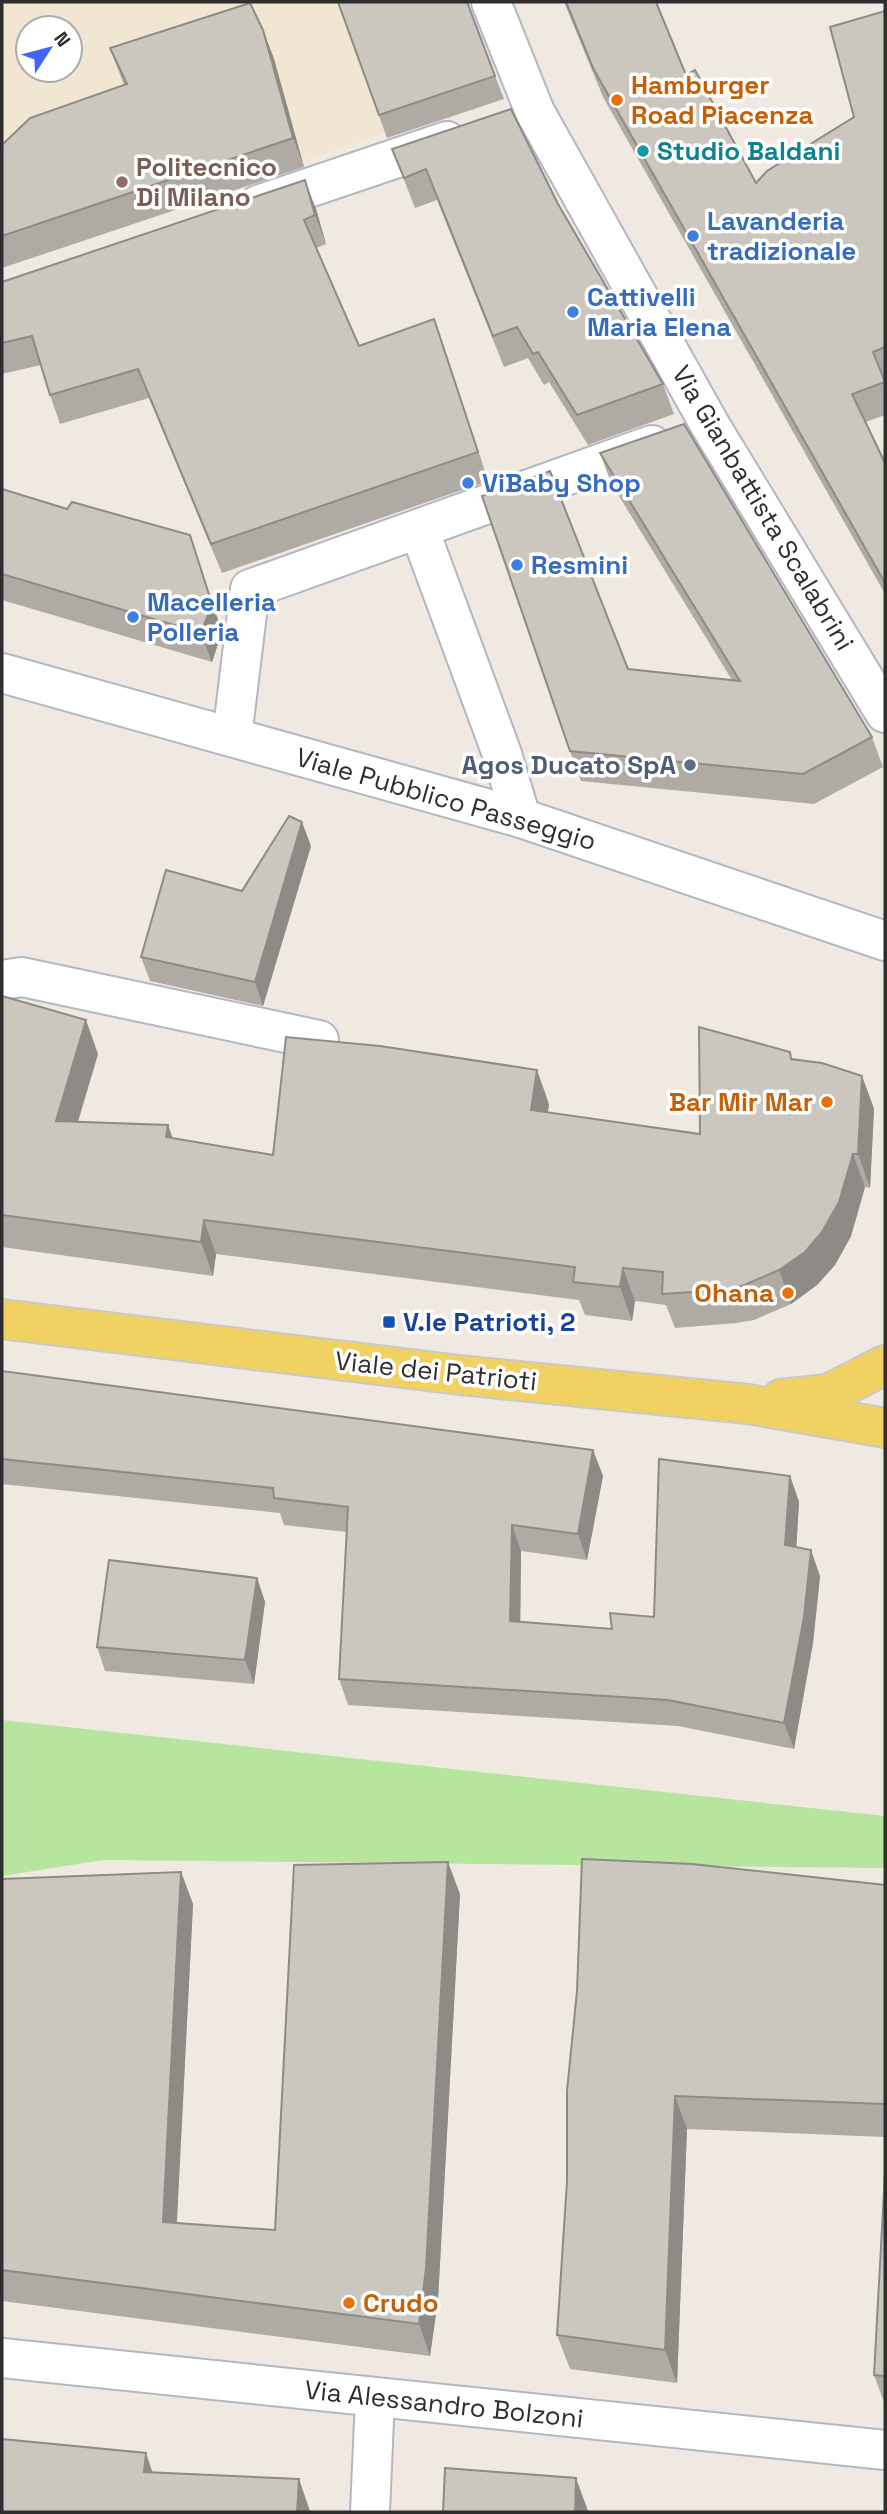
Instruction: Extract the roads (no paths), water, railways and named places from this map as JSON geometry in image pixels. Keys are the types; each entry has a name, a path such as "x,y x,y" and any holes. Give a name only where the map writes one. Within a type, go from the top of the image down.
{"main road":[{"name":"Viale dei Patrioti","path":"2,1319 460,1375 748,1404 880,1430"},
{"path":"748,1404 828,1394 885,1365"}],"street":[{"name":"Via Gianbattista Scalabrini","path":"491,2 535,112 710,425 885,713"},
{"path":"223,216 535,112"},
{"path":"232,737 250,589 710,425"},
{"path":"419,529 502,754 521,818"},
{"name":"Viale Pubblico Passeggio","path":"2,673 521,818 885,941"},
{"path":"2,980 22,977 318,1040"},
{"name":"Via Alessandro Bolzoni","path":"2,2358 885,2450"},
{"path":"370,2512 375,2397"}],"place":[{"name":"Hamburger Road Piacenza","path":"617,100"},
{"name":"Studio Baldani","path":"643,151"},
{"name":"Politecnico Di Milano","path":"122,182"},
{"name":"Lavanderia tradizionale","path":"693,236"},
{"name":"Cattivelli Maria Elena","path":"573,312"},
{"name":"ViBaby Shop","path":"468,483"},
{"name":"Resmini","path":"517,565"},
{"name":"Macelleria Polleria","path":"133,617"},
{"name":"Agos Ducato SpA","path":"690,765"},
{"name":"Bar Mir Mar","path":"827,1102"},
{"name":"Ohana","path":"788,1293"},
{"name":"V.le Patrioti, 2","path":"389,1322"},
{"name":"Crudo","path":"349,2303"}]}
